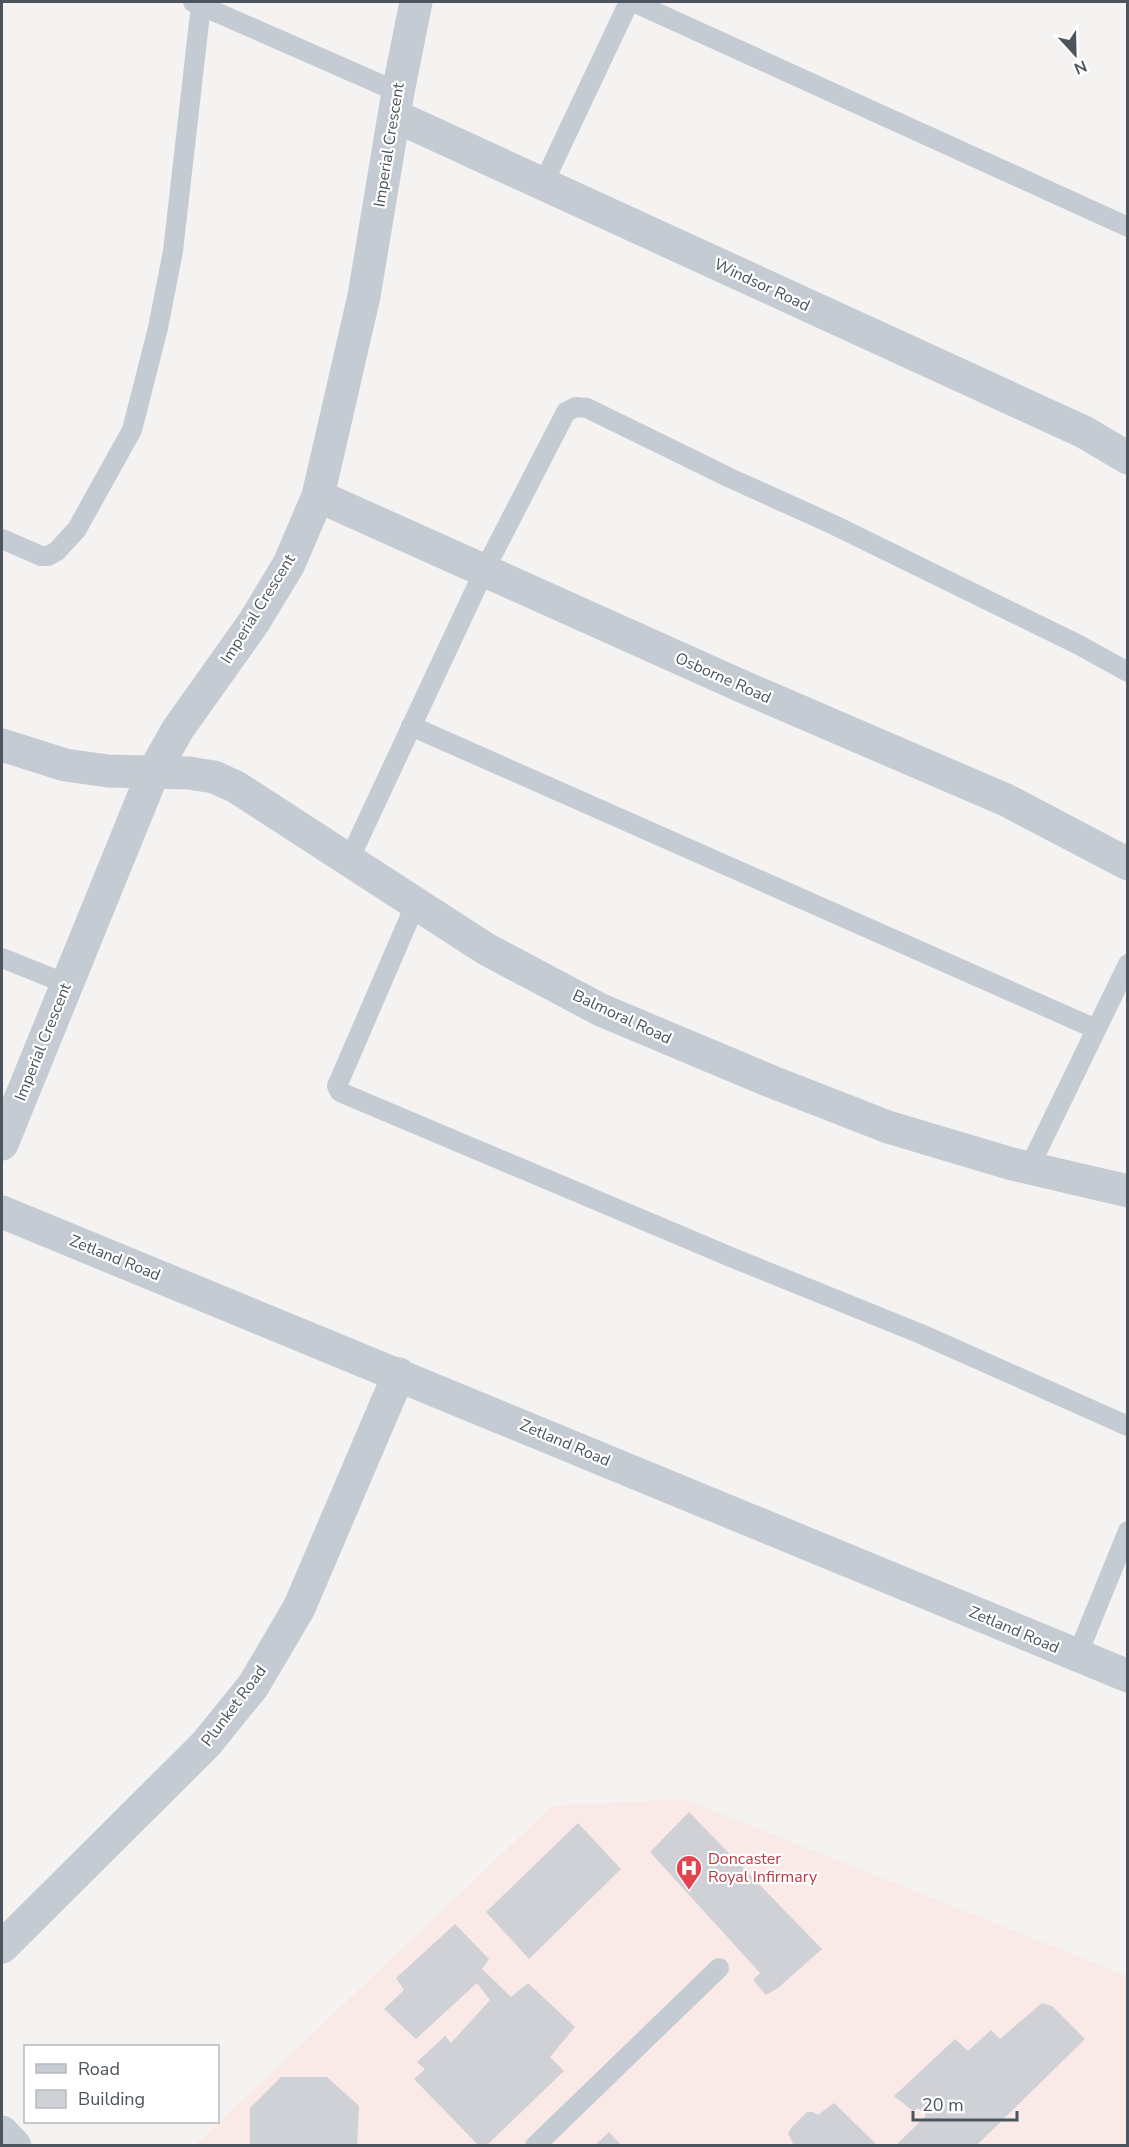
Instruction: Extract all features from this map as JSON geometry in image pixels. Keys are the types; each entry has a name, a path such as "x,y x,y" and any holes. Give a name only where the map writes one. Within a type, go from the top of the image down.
{"street":[{"name":"Imperial Crescent","path":"2,1144 153,773 178,729 254,622 289,564 318,496 364,296 396,104 416,2"},
{"name":"Windsor Road","path":"396,104 543,184 1084,432 1128,458"},
{"name":"Osborne Road","path":"318,496 748,689 1006,800 1128,864"},
{"name":"Balmoral Road","path":"2,745 65,765 108,771 189,773 214,777 236,787 486,949 601,1010 770,1081 888,1127 1029,1168 1128,1191"},
{"name":"Zetland Road","path":"2,1212 1128,1676"},
{"name":"Plunket Road","path":"2,1947 206,1744 253,1686 299,1608 399,1374"},
{"path":"2,2132 15,2145"}],"lane":[{"path":"543,184 629,2 632,2 1128,227"},
{"path":"2,539 41,556 48,556 57,551 77,529 132,430 158,327 173,251 197,3 396,104"},
{"path":"349,860 484,571 566,412 576,407 587,408 729,478 834,525 1079,645 1128,672"},
{"path":"411,726 1096,1029"},
{"path":"416,903 337,1086 339,1092 921,1334 1128,1426"},
{"path":"2,957 67,984"},
{"path":"1029,1168 1128,964"},
{"path":"1077,1656 1128,1531"},
{"path":"535,2145 719,1968"}],"shaded area":[{"name":"Doncaster Royal Infirmary","path":"684,1799 1127,1976 1127,2145 194,2146 552,1806"}],"building":[{"path":"689,1812 822,1949 778,1988 766,1995 753,1980 760,1973 650,1852"},
{"path":"578,1823 621,1869 529,1959 486,1912"},
{"path":"455,1924 489,1959 482,1969 511,1997 528,1983 575,2027 550,2057 564,2071 486,2146 479,2146 414,2079 425,2069 417,2062 445,2036 451,2043 490,2000 477,1983 416,2039 384,2009 404,1990 396,1978"},
{"path":"1042,2003 1052,2006 1085,2039 976,2146 895,2146 926,2116 918,2108 913,2111 894,2096 955,2039 968,2051 991,2030 1000,2039"},
{"path":"281,2077 327,2077 359,2106 357,2146 250,2146 250,2108"},
{"path":"834,2103 878,2146 794,2146 788,2133 792,2127 807,2112 818,2115"},
{"path":"609,2132 622,2146 594,2146"}],"place":[{"name":"Doncaster Royal Infirmary","path":"689,1891"}]}
